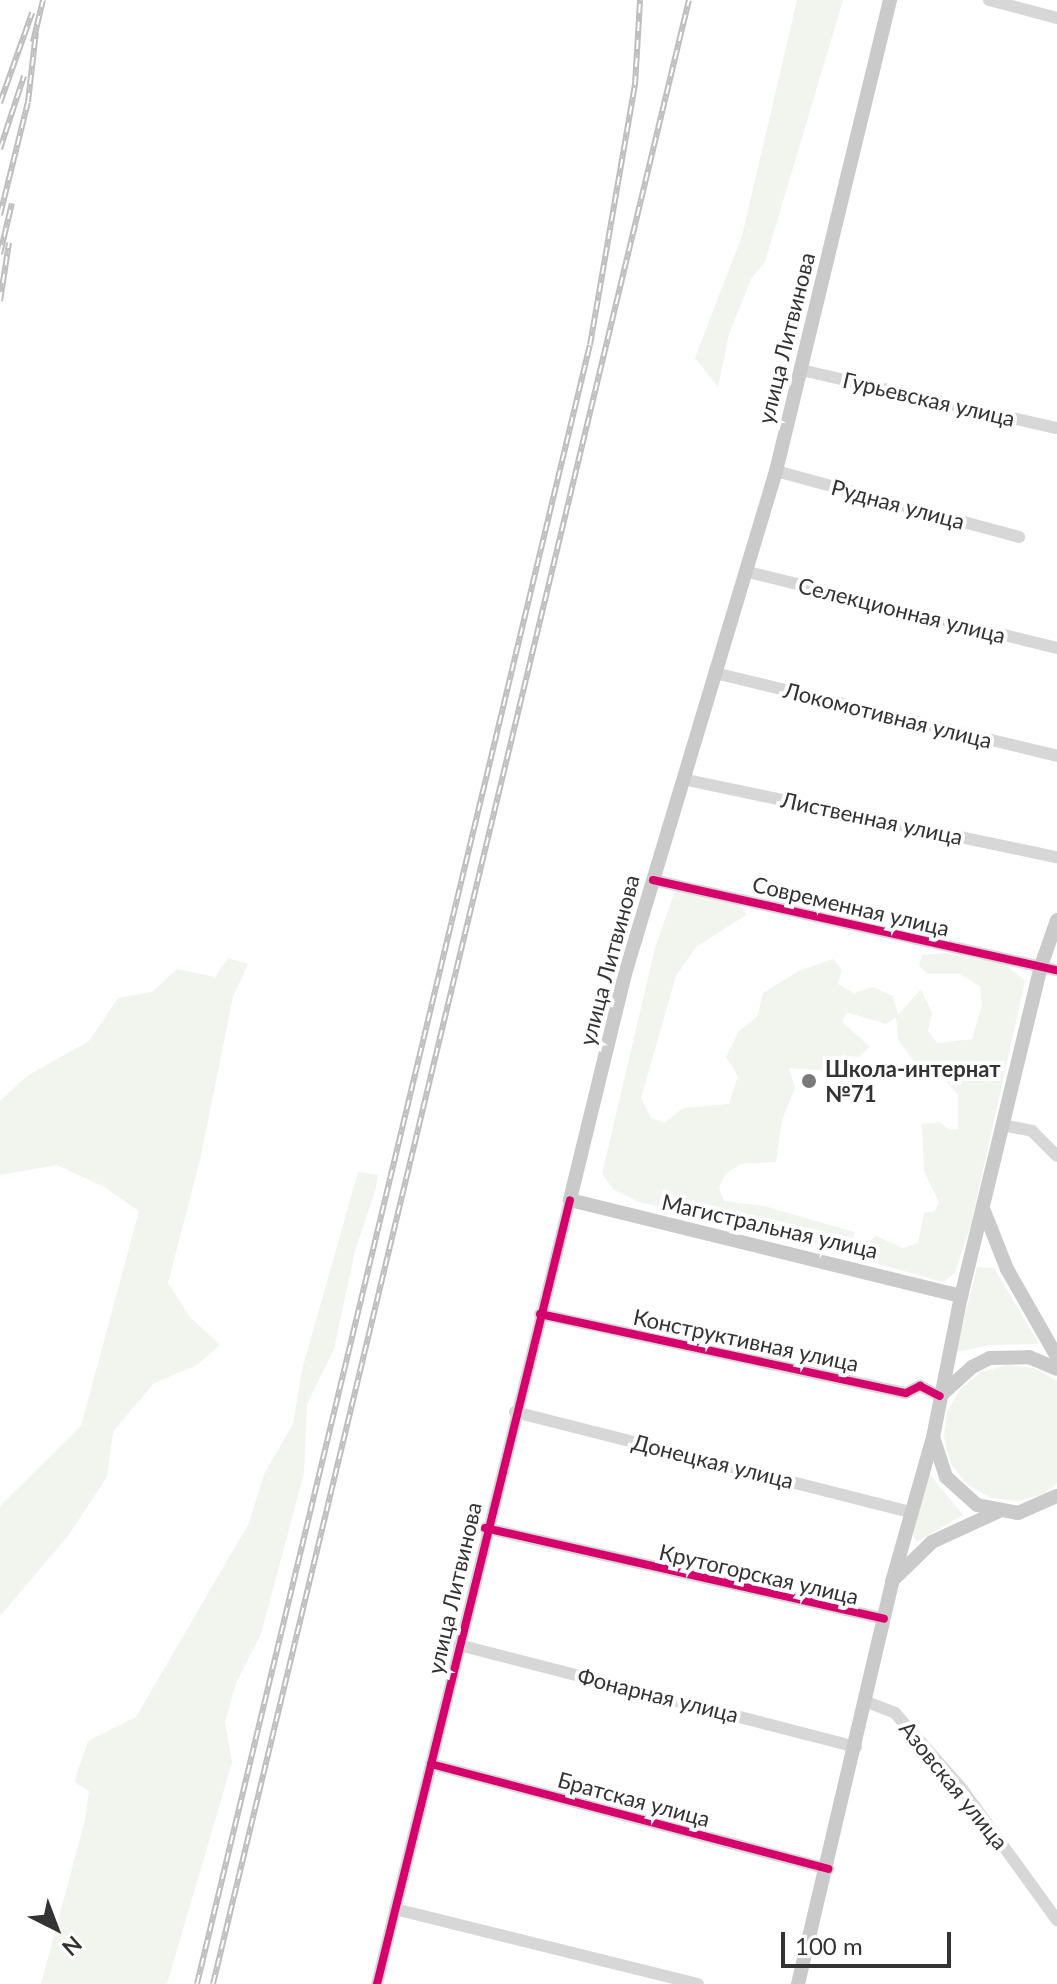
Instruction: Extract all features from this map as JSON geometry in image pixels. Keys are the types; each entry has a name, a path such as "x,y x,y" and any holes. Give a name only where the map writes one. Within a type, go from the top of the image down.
{"main road":[{"name":"улица Литвинова","path":"570,1200 653,880 719,674 776,471 890,0"},
{"path":"798,1984 828,1869 892,1582 933,1437 961,1296 1002,1125 1041,966 1057,920"},
{"name":"Магистральная улица","path":"570,1200 961,1296"},
{"path":"984,1209 1007,1269 1057,1357"},
{"path":"940,1396 962,1374 990,1358 1029,1357 1057,1369"},
{"path":"933,1437 953,1485 977,1505 997,1512 1018,1513 1054,1502"},
{"path":"892,1582 932,1542 997,1512"}],"street":[{"path":"989,0 1057,18"},
{"name":"Гурьевская улица","path":"801,370 1057,428"},
{"name":"Рудная улица","path":"776,471 1019,537"},
{"name":"Селекционная улица","path":"748,572 1057,648"},
{"name":"Локомотивная улица","path":"719,674 1057,756"},
{"name":"Лиственная улица","path":"687,780 1057,857"},
{"name":"Современная улица","path":"653,880 1057,970"},
{"path":"1002,1125 1032,1131 1057,1156"},
{"name":"улица Литвинова","path":"377,1984 485,1528 570,1200"},
{"name":"Конструктивная улица","path":"540,1314 906,1393 920,1386 940,1396"},
{"name":"Донецкая улица","path":"515,1412 910,1512"},
{"name":"Крутогорская улица","path":"485,1528 884,1619"},
{"name":"Фонарная улица","path":"459,1645 856,1747"},
{"name":"Азовская улица","path":"867,1702 895,1713 962,1789 1057,1920"},
{"name":"Братская улица","path":"431,1764 828,1869"},
{"path":"395,1909 698,1984"}],"shaded area":[{"path":"797,0 843,0 765,262 751,279 729,334 718,387 695,358 742,236"},
{"path":"677,885 739,901 746,915 696,947 676,976 641,1098 651,1118 665,1123 683,1108 729,1104 738,1076 726,1057 739,1031 757,1017 763,993 799,971 833,959 842,970 838,984 854,993 873,987 893,996 898,1015 921,989 932,1013 928,1031 937,1043 972,1039 982,1005 980,986 959,974 928,974 919,966 922,955 945,953 1005,964 1025,981 971,1224 955,1273 943,1282 875,1263 866,1245 876,1236 903,1248 918,1243 924,1213 935,1211 939,1202 924,1171 922,1124 940,1122 949,1130 958,1129 958,1095 937,1071 914,1061 898,1040 896,1017 886,1024 846,1012 842,1022 870,1047 858,1057 842,1055 828,1071 789,1068 795,1088 782,1120 776,1162 741,1164 726,1173 719,1187 724,1201 764,1206 854,1232 853,1246 841,1250 639,1202 614,1190 602,1174 655,948"},
{"path":"228,958 248,964 233,997 200,1160 168,1283 190,1317 220,1345 197,1365 154,1383 113,1432 107,1477 68,1536 0,1616 0,1506 81,1426 139,1211 104,1187 57,1165 0,1175 0,1101 27,1076 89,1041 118,998 152,992 177,969 215,977"},
{"path":"358,1172 378,1175 376,1188 355,1251 334,1349 307,1404 304,1473 261,1634 236,1683 225,1722 232,1763 167,1984 41,1984 85,1820 89,1791 74,1782 88,1741 136,1717 249,1523 264,1474 293,1424 302,1370"},
{"path":"977,1267 994,1268 1039,1344 991,1345 956,1352"},
{"path":"1007,1365 1034,1368 1057,1381 1057,1483 1044,1494 1018,1501 991,1498 968,1485 951,1464 944,1438 947,1412 960,1389 981,1372"},
{"path":"928,1472 963,1515 917,1542 913,1535"}],"railway":[{"path":"33,42 43,0"},
{"path":"197,1984 590,345 635,85 640,0"},
{"path":"213,1984 689,0"},
{"path":"0,103 32,13"},
{"path":"0,215 28,102 36,32"},
{"path":"0,149 24,76"},
{"path":"0,254 12,203"},
{"path":"0,301 9,243"}],"cycle path":[{"path":"653,880 1057,970"},
{"path":"377,1984 570,1200"},
{"path":"540,1314 906,1393 920,1386 940,1396"},
{"path":"485,1528 884,1619"},
{"path":"431,1764 828,1869"}],"place":[{"name":"Школа-интернат №71","path":"809,1081"}]}
